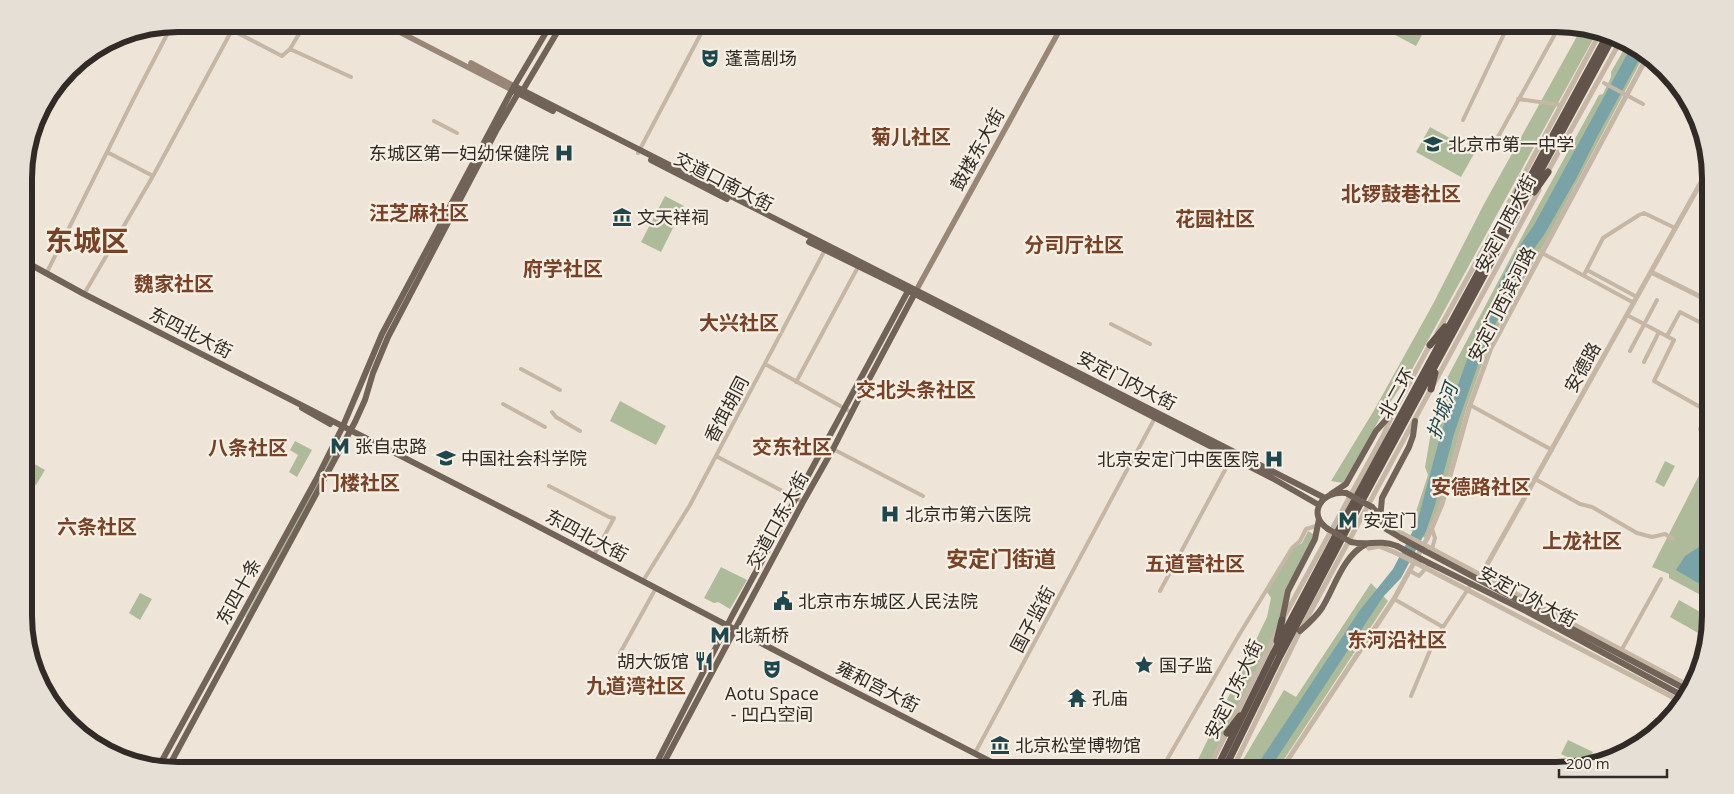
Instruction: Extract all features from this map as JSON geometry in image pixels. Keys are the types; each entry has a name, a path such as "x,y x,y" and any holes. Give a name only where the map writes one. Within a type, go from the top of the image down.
{"highway":[{"name":"北二环","path":"1221,761 1252,700 1439,360 1513,215 1563,108 1604,41"},
{"name":"北二环","path":"1228,761 1277,655 1345,518 1456,314 1610,43"},
{"path":"1513,215 1548,172"},
{"path":"1513,215 1523,176"},
{"path":"1430,345 1456,314"},
{"path":"1431,390 1439,360"},
{"path":"1277,655 1282,620"},
{"path":"1277,655 1300,631"},
{"path":"1227,733 1252,700"}],"main road":[{"path":"400,32 513,88"},
{"path":"408,32 513,88"},
{"path":"342,428 382,334 513,88 546,32"},
{"path":"350,432 365,400 372,373 388,337 496,131 517,95 522,92 557,32"},
{"name":"鼓楼东大街","path":"913,291 1058,32"},
{"name":"交道口南大街","path":"513,88 913,291"},
{"name":"交道口南大街","path":"826,248 858,267 913,291"},
{"name":"东四北大街","path":"33,266 342,428 732,627"},
{"name":"交道口东大街","path":"732,627 796,498 844,408 913,291"},
{"name":"交道口东大街","path":"732,627 833,450 913,291"},
{"name":"安定门内大街","path":"913,291 1156,415 1324,497"},
{"path":"1282,620 1288,591 1315,539 1319,505 1324,497 1346,484 1376,431 1394,411"},
{"name":"安定门内大街","path":"1156,415 1319,505"},
{"path":"1383,519 1382,498 1411,443 1415,420"},
{"name":"东四十条","path":"161,760 317,478 342,428"},
{"name":"东四十条","path":"172,761 350,432"},
{"name":"安定门外大街","path":"1331,494 1346,493 1372,507 1383,519 1382,525 1390,533 1402,536 1428,549 1683,687"},
{"name":"安定门外大街","path":"1318,523 1351,542 1367,546 1380,542 1428,566 1472,583 1679,694"},
{"path":"1300,631 1322,609 1350,555 1367,546"},
{"path":"658,762 732,627"},
{"path":"664,762 732,627"},
{"name":"雍和宫大街","path":"732,627 991,761"}],"street":[{"path":"84,294 153,176 231,32"},
{"path":"236,32 282,56 290,49 300,32"},
{"path":"639,152 702,32"},
{"path":"1464,120 1506,32"},
{"path":"1498,137 1556,32"},
{"path":"46,274 168,33"},
{"name":"安定门西大街","path":"1394,411 1523,176 1563,108 1597,38"},
{"name":"安定门西大街","path":"1415,420 1548,172 1601,82 1618,47"},
{"path":"290,49 351,77"},
{"name":"安定门西滨河路","path":"1287,761 1394,599 1432,529 1442,504 1470,405 1491,348 1644,63"},
{"path":"1601,82 1643,104"},
{"path":"1518,100 1563,108"},
{"path":"434,120 457,134"},
{"path":"107,152 153,176"},
{"name":"安德路","path":"1481,577 1702,180"},
{"path":"1584,275 1603,238 1639,215 1644,213 1675,228"},
{"name":"香饵胡同","path":"644,581 690,505 826,248"},
{"path":"1542,253 1635,300"},
{"path":"796,382 858,267"},
{"path":"1587,270 1635,300"},
{"path":"1651,272 1702,298"},
{"path":"1630,351 1657,300"},
{"path":"1667,336 1680,312 1702,323"},
{"path":"1627,316 1674,340 1654,381 1702,408"},
{"path":"1112,324 1150,344"},
{"path":"1644,362 1658,332"},
{"path":"765,364 851,412"},
{"path":"521,369 560,390"},
{"path":"503,404 545,427"},
{"path":"1470,405 1552,450"},
{"name":"安定门东大街","path":"1212,761 1282,620 1383,436 1394,411"},
{"path":"552,412 556,417 580,431"},
{"name":"国子监街","path":"975,753 1156,415"},
{"name":"安定门东大街","path":"1236,761 1300,631 1415,420"},
{"path":"1700,429 1702,425"},
{"path":"833,450 923,496"},
{"path":"716,456 803,502"},
{"path":"1160,591 1232,457"},
{"path":"1536,479 1580,504 1592,507 1637,533 1652,537 1665,534 1673,539"},
{"path":"549,486 614,518 594,555"},
{"path":"1166,761 1292,548 1300,541 1306,529 1318,523"},
{"path":"1428,549 1435,538 1432,529"},
{"path":"1410,571 1419,576 1428,566 1468,590 1675,698"},
{"path":"1661,579 1620,653 1684,684"},
{"path":"1411,696 1434,641 1472,583"},
{"path":"620,653 656,588"},
{"path":"1394,599 1443,627"}],"green space":[{"path":"1397,32 1424,32 1416,46 1395,35"},
{"path":"1578,34 1594,38 1410,373 1383,413 1343,483 1331,481 1373,412 1433,304 1484,204"},
{"path":"1624,50 1641,61 1547,239 1509,305 1485,356 1467,406 1440,504 1425,538 1410,530 1428,475 1425,467 1437,397 1537,208 1599,95 1603,94 1611,77 1611,72"},
{"path":"1430,127 1475,152 1461,177 1416,152"},
{"path":"665,196 684,206 661,252 641,242"},
{"path":"620,401 666,426 656,445 610,421"},
{"path":"340,440 342,441 245,617"},
{"path":"295,441 312,450 297,477 289,472 298,455 290,450"},
{"path":"1665,461 1675,466 1664,487 1655,482"},
{"path":"32,463 45,470 36,485 32,483"},
{"path":"1702,470 1702,596 1669,578 1669,574 1652,567"},
{"path":"1308,531 1313,534 1313,539 1286,589 1281,620 1210,761 1197,761 1267,617 1271,598 1267,592 1292,548 1302,543"},
{"path":"721,567 747,580 730,609 718,602 714,603 704,598"},
{"path":"1371,583 1388,601 1283,761 1242,761 1284,690 1296,697"},
{"path":"140,593 152,599 140,620 129,613"},
{"path":"1679,600 1702,613 1700,634 1670,617"},
{"path":"1568,740 1593,752 1590,757 1574,760 1561,754"}],"water":[{"path":"1629,52 1639,59 1576,179 1514,284 1482,353 1454,434 1426,531 1401,578 1383,597 1275,761 1260,761 1360,610 1393,569 1417,523 1441,433 1476,334 1494,301 1500,282 1520,245 1534,225"},
{"path":"1702,545 1702,584 1676,570 1685,556"}],"place":[{"name":"蓬蒿剧场","path":"710,58"},
{"name":"北京市第一中学","path":"1433,144"},
{"name":"东城区第一妇幼保健院","path":"564,153"},
{"name":"文天祥祠","path":"622,217"},
{"name":"张自忠路","path":"340,446"},
{"name":"中国社会科学院","path":"446,458"},
{"name":"北京安定门中医医院","path":"1274,459"},
{"name":"北京市第六医院","path":"890,514"},
{"name":"安定门","path":"1348,520"},
{"name":"北京市东城区人民法院","path":"783,601"},
{"name":"北新桥","path":"720,635"},
{"name":"胡大饭馆","path":"704,661"},
{"name":"国子监","path":"1144,665"},
{"name":"Aotu Space - 凹凸空间","path":"772,669"},
{"name":"孔庙","path":"1077,698"},
{"name":"北京松堂博物馆","path":"1000,745"}],"district":[{"name":"菊儿社区","path":"911,136"},
{"name":"北锣鼓巷社区","path":"1401,193"},
{"name":"汪芝麻社区","path":"419,212"},
{"name":"花园社区","path":"1215,218"},
{"name":"东城区","path":"87,240"},
{"name":"分司厅社区","path":"1074,244"},
{"name":"府学社区","path":"563,268"},
{"name":"魏家社区","path":"174,283"},
{"name":"大兴社区","path":"739,322"},
{"name":"交北头条社区","path":"916,389"},
{"name":"交东社区","path":"792,446"},
{"name":"八条社区","path":"248,447"},
{"name":"门楼社区","path":"360,482"},
{"name":"安德路社区","path":"1481,486"},
{"name":"六条社区","path":"97,526"},
{"name":"上龙社区","path":"1582,540"},
{"name":"安定门街道","path":"1001,558"},
{"name":"五道营社区","path":"1195,563"},
{"name":"东河沿社区","path":"1397,639"},
{"name":"九道湾社区","path":"636,685"}],"water label":[{"name":"护城河","path":"1442,411"}]}
